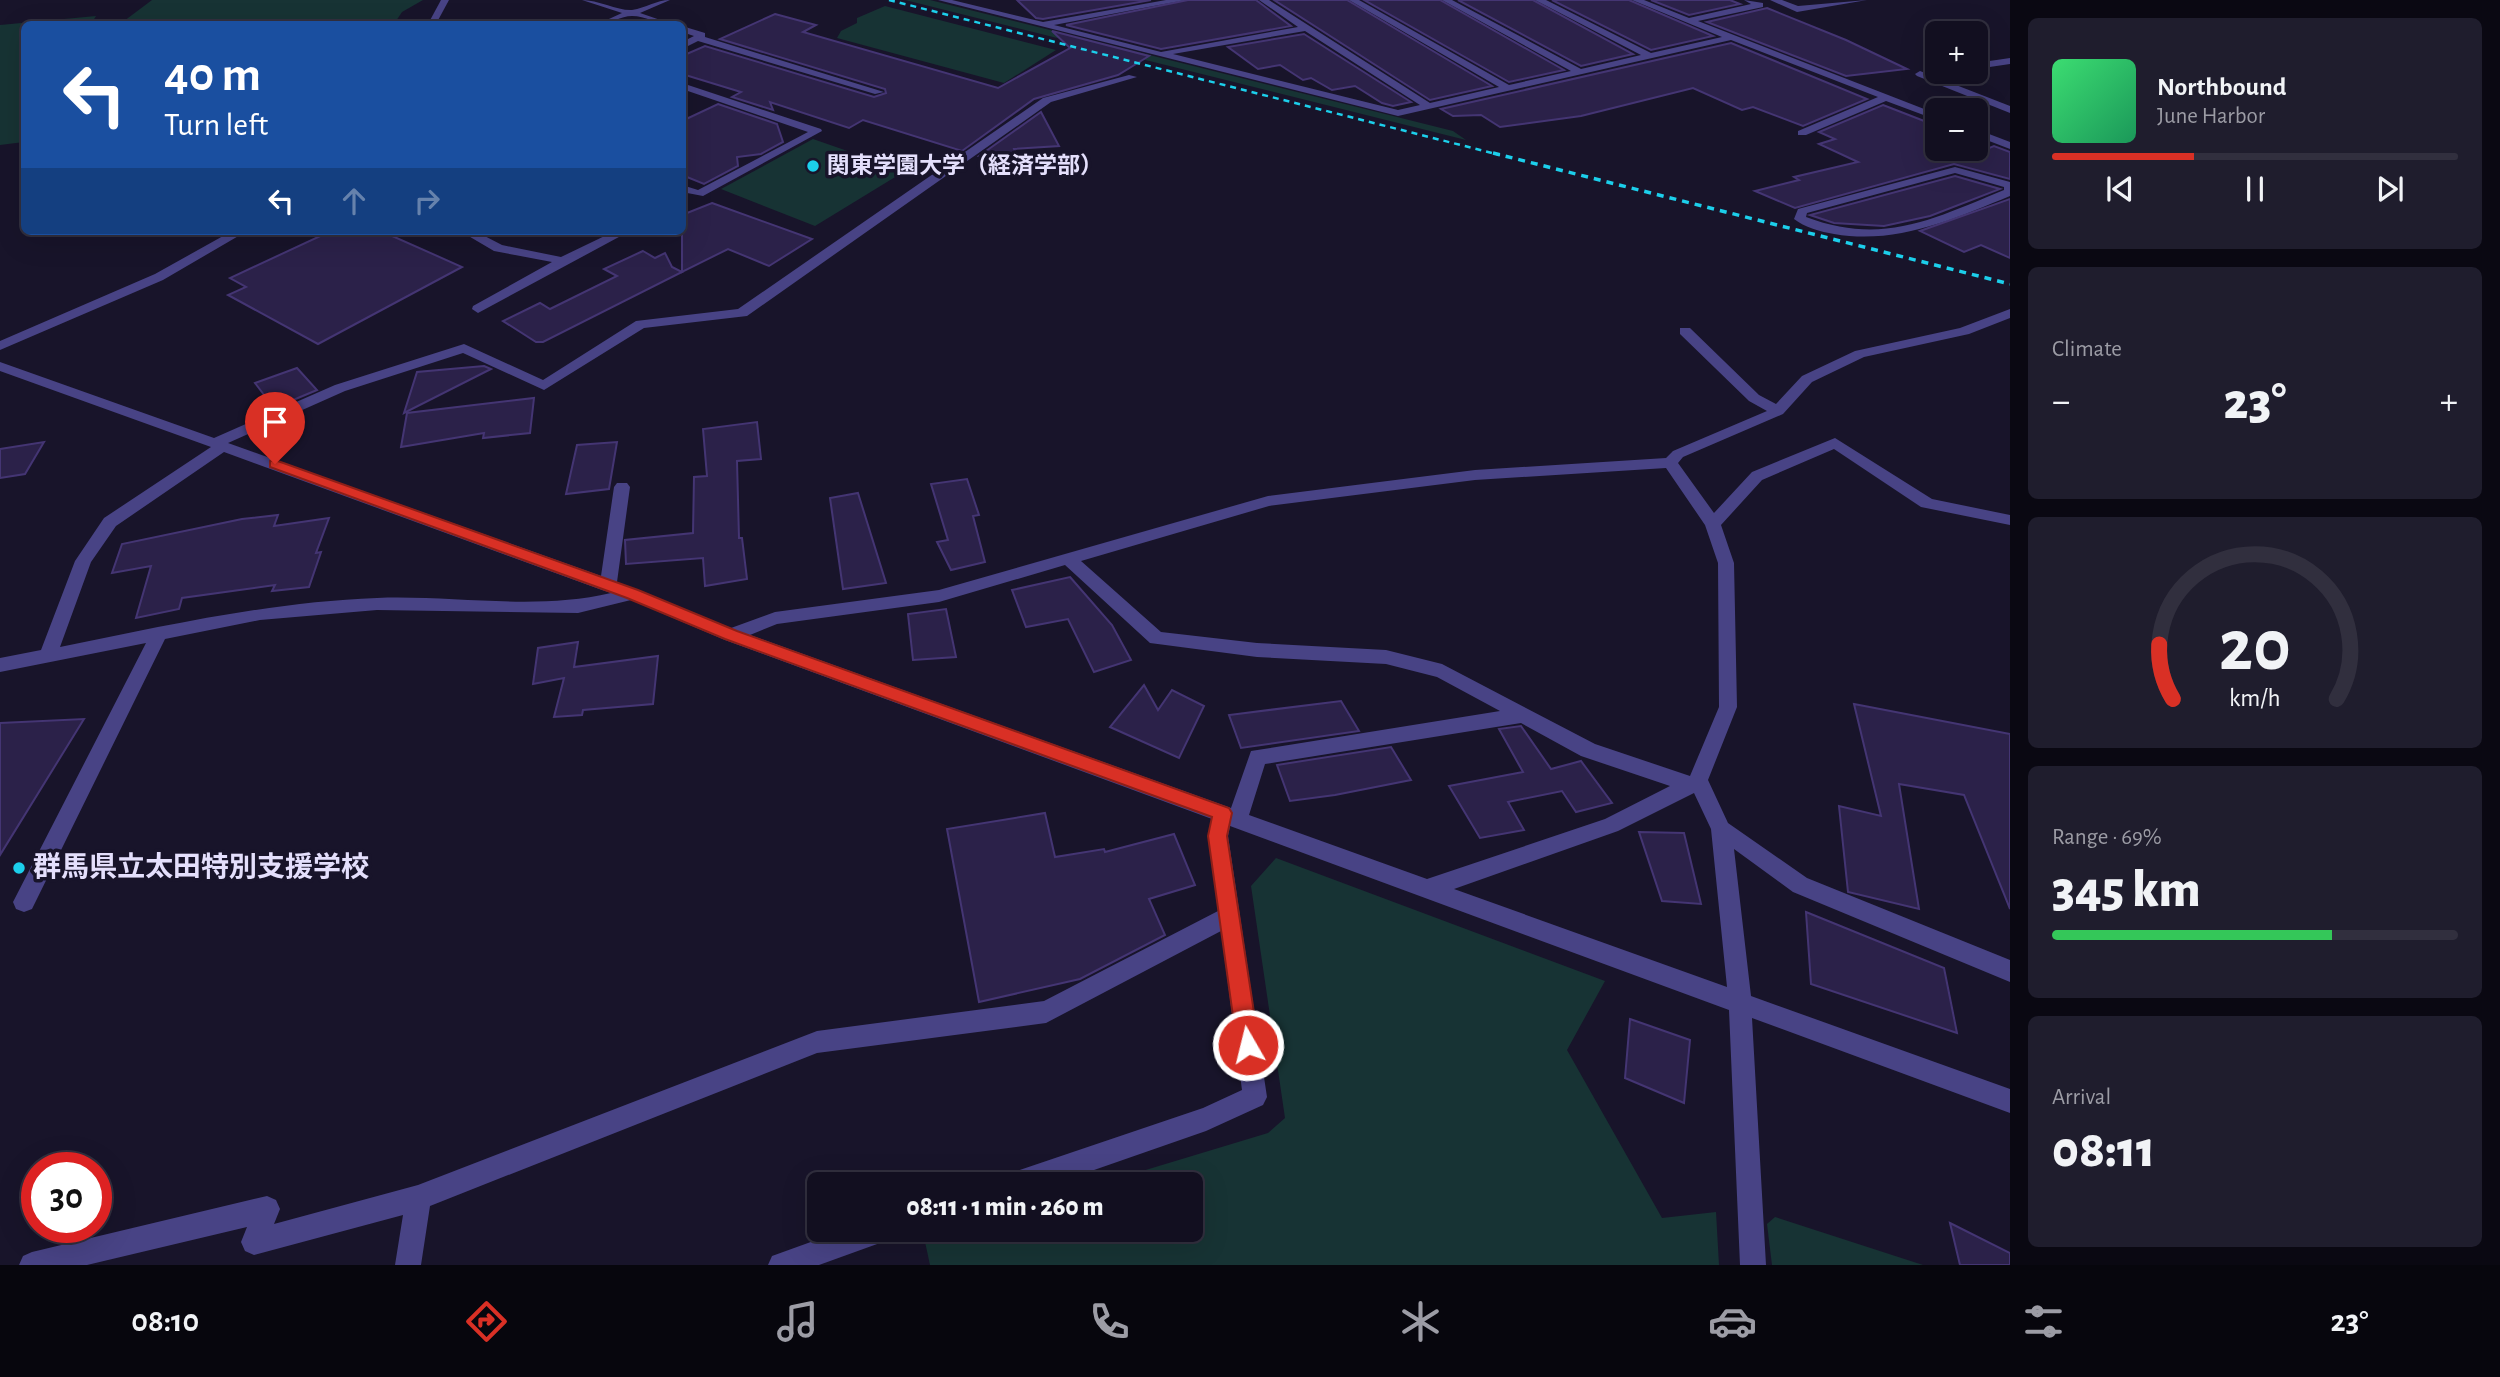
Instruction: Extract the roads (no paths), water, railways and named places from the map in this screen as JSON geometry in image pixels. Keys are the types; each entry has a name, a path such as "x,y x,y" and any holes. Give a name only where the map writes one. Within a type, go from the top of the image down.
{"street":[{"path":"434,21 445,0"},
{"path":"586,0 658,21"},
{"path":"610,21 666,0"},
{"path":"942,0 1398,113 1728,38"},
{"path":"1133,0 1141,6"},
{"path":"1043,25 1181,0"},
{"path":"1263,0 1428,106"},
{"path":"1353,0 1508,88"},
{"path":"1446,0 1580,72"},
{"path":"1539,0 1651,56"},
{"path":"1636,0 1728,38 1925,112"},
{"path":"1748,0 1760,5"},
{"path":"1686,21 1776,1 1797,9 1863,0"},
{"path":"1161,55 1306,28"},
{"path":"686,30 702,34 686,44"},
{"path":"698,38 879,92"},
{"path":"1988,64 2010,61"},
{"path":"48,655 83,561 110,522 219,444 340,388 464,348 544,386 641,324 742,313 1047,100 1132,77"},
{"path":"1945,84 2010,110"},
{"path":"686,87 817,131 686,200"},
{"path":"686,95 695,90"},
{"path":"1802,133 1887,97"},
{"path":"1988,137 2010,146"},
{"path":"1955,170 2010,185 2009,192 1925,224 1879,237 1866,237 1800,219 1802,211 1955,170"},
{"path":"686,189 699,194"},
{"path":"0,345 159,276 234,235"},
{"path":"474,235 498,248 564,261"},
{"path":"478,309 616,235"},
{"path":"731,635 775,618 939,596 1268,501 1475,475 1670,463 1678,454 1778,411 1807,379 1860,354 1954,333 2010,313"},
{"path":"1685,331 1754,398 1778,411"},
{"path":"0,366 632,594 731,635 2010,1101"},
{"path":"1713,524 1757,476 1835,443 1927,503 2010,520"},
{"path":"1670,463 1713,524 1726,563 1728,707 1698,780 1721,829 1740,1001 1753,1265"},
{"path":"608,586 622,488"},
{"path":"1068,559 1156,638 1257,650 1387,657 1442,671 1588,750 1691,785 1611,825 1428,888"},
{"path":"0,664 260,614 364,605 578,607 632,594"},
{"path":"24,902 151,636"},
{"path":"1052,1172 1206,1119 1255,1097 1217,836 1230,816 1258,757 1522,715"},
{"path":"1721,829 1800,885 2010,971"},
{"path":"32,1265 267,1209 254,1242 418,1198 817,1042 1046,1012 1229,916"},
{"path":"408,1265 418,1198"},
{"path":"781,1265 847,1242"}],"railway":[{"path":"889,0 1500,155"},
{"path":"1493,153 2010,284"}],"place":[{"name":"関東学園大学（経済学部）","path":"813,166"},
{"name":"群馬県立太田特別支援学校","path":"19,868"}]}
